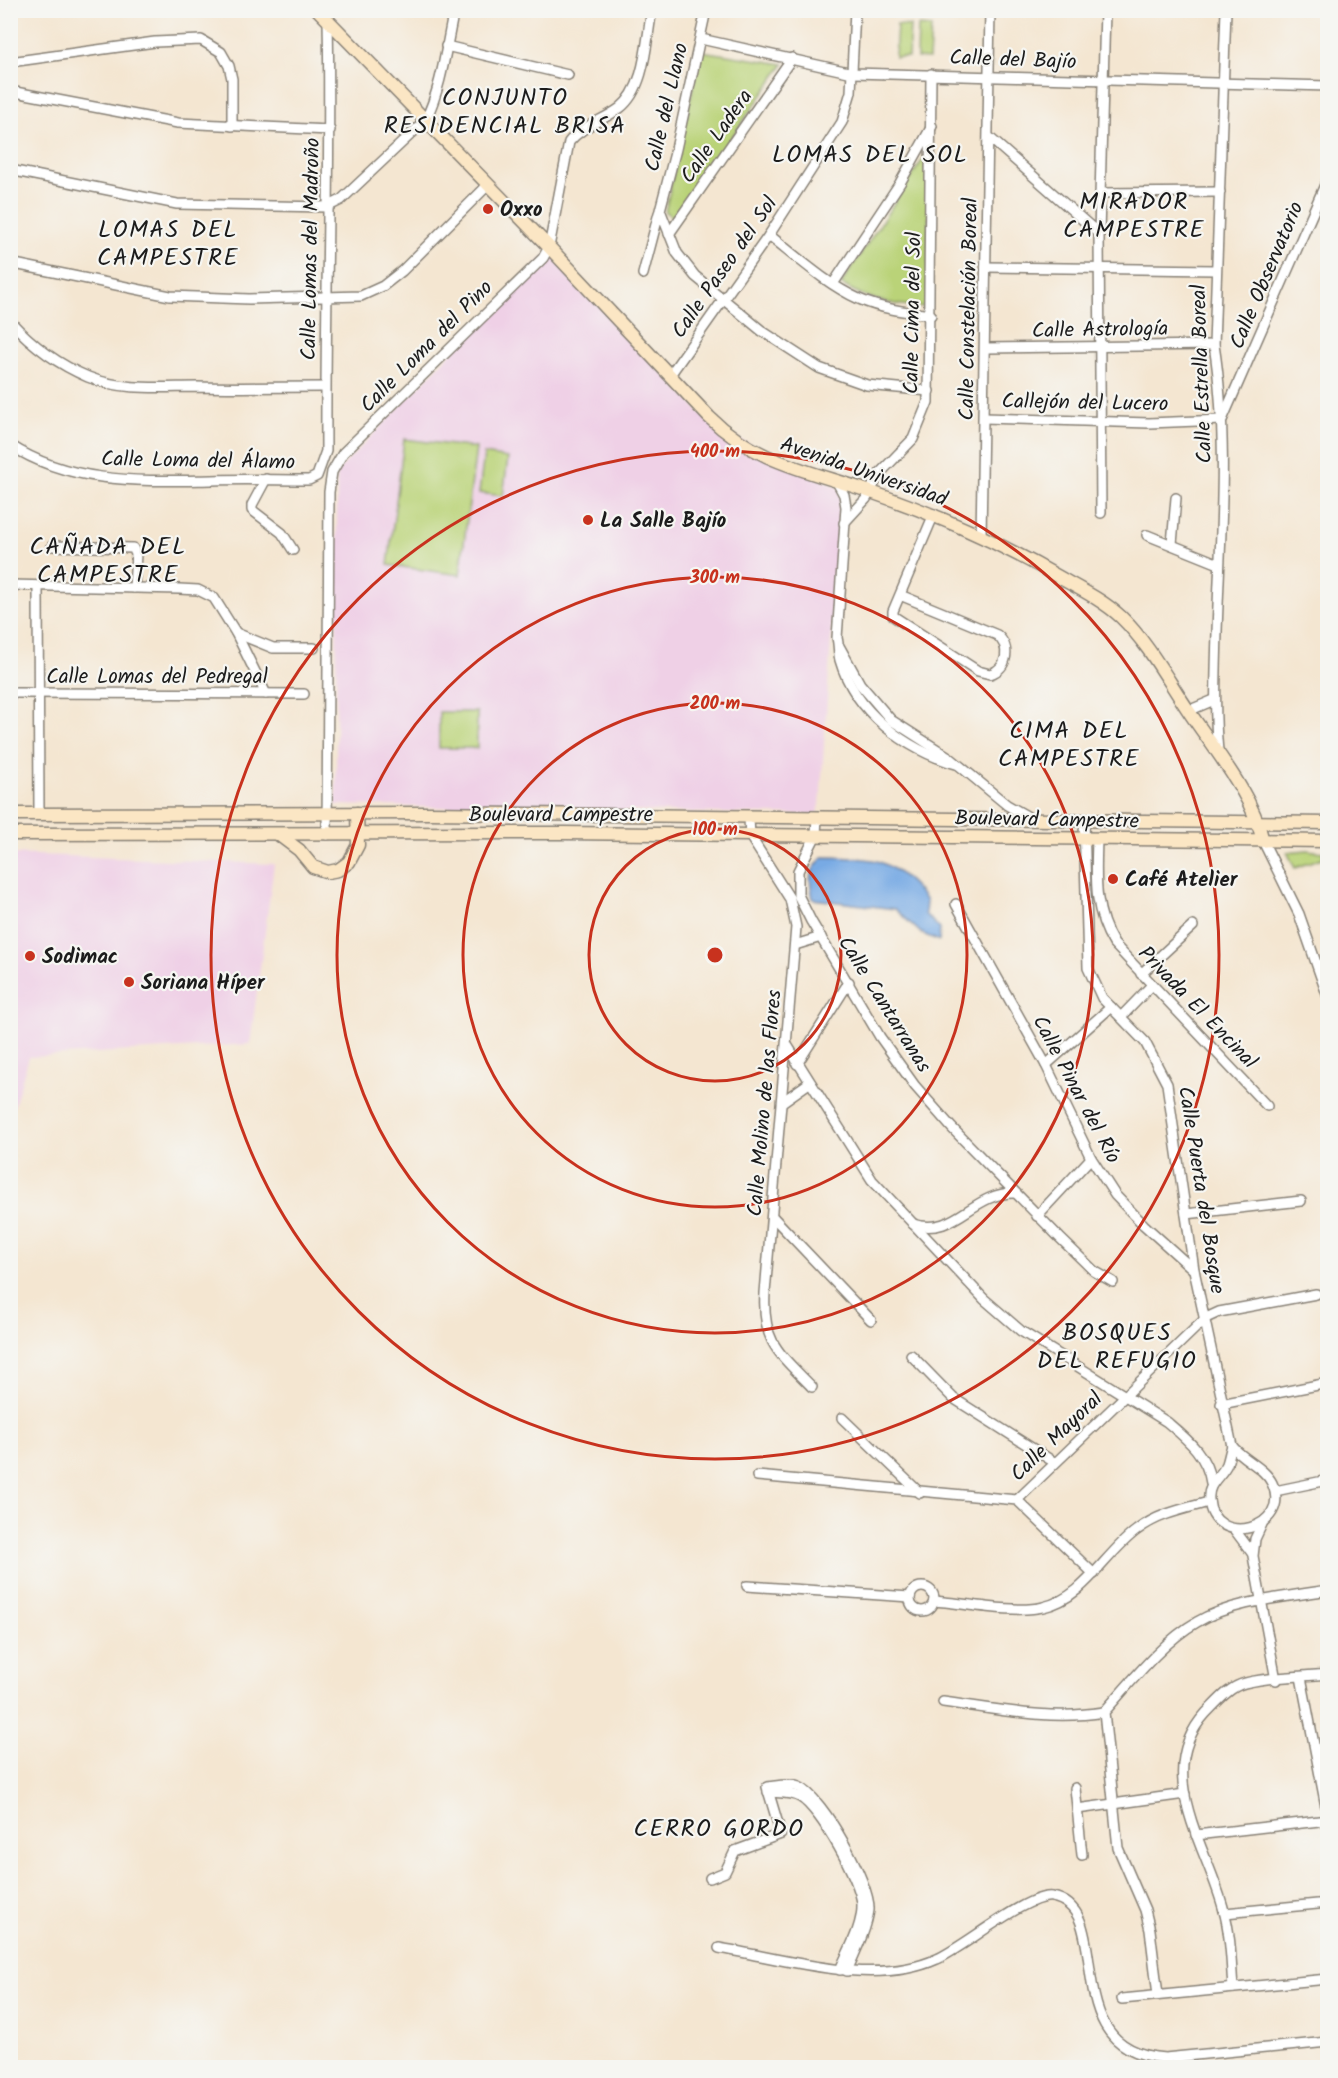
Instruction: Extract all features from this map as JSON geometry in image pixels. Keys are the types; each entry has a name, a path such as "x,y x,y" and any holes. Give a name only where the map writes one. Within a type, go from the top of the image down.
{"street":[{"name":"Avenida Universidad","path":"318,10 709,417 738,443 772,460 934,514 1038,565 1102,602 1120,616 1138,635 1218,754 1259,823 1263,841 1299,914 1328,997"},
{"path":"10,170 177,204 327,207 341,200 425,120 434,104 454,10"},
{"path":"549,248 569,142 577,133 621,107 631,96 640,73 652,10"},
{"name":"Calle del Llano","path":"643,274 701,39 706,10"},
{"name":"Calle Paseo del Sol","path":"670,375 769,235 842,122 848,107 852,73 855,10"},
{"name":"Calle Constelación Boreal","path":"981,536 990,138 987,75 990,10"},
{"path":"1101,513 1099,234 1105,10"},
{"name":"Calle Estrella Boreal","path":"1218,754 1214,700 1223,484 1220,381 1214,345 1226,10"},
{"name":"Calle Lomas del Madroño","path":"317,476 326,451 327,207 330,130 328,20"},
{"name":"Calle del Bajío","path":"701,39 852,73 1328,86"},
{"path":"10,62 155,42 201,40 221,52 229,66 232,79 232,126"},
{"path":"446,46 568,75"},
{"name":"Calle Ladera","path":"669,234 792,58"},
{"name":"Calle Cima del Sol","path":"844,523 859,509 880,473 914,439 926,413 929,391 931,315 933,124 931,74"},
{"path":"10,92 178,123 330,130"},
{"path":"833,284 894,192 933,124"},
{"path":"990,138 1099,234"},
{"name":"Calle Observatorio","path":"1222,420 1328,178"},
{"path":"10,263 170,296 326,298 361,296 383,286 402,271 488,185"},
{"path":"1101,193 1220,192"},
{"path":"660,210 684,264 724,300 795,354 819,368 867,385 929,391"},
{"path":"769,235 833,284 870,303 931,315"},
{"name":"Calle Loma del Pino","path":"328,814 328,502 332,472 343,453 543,258 549,248"},
{"path":"986,267 1100,266 1215,270"},
{"path":"10,321 52,359 105,382 126,386 326,387"},
{"name":"Calle Astrología","path":"986,348 1214,345"},
{"name":"Callejón del Lucero","path":"984,418 1149,423 1222,420"},
{"name":"Calle Loma del Álamo","path":"10,445 55,466 94,478 309,480 317,476"},
{"path":"266,479 252,505 252,510 282,533 293,550"},
{"path":"837,482 844,495 846,507 839,646 844,672 868,711 905,741 956,764 1007,805 1032,819"},
{"path":"1172,544 1176,498"},
{"path":"900,596 997,635 1005,645 1006,655 1001,668 990,674 978,671 895,617 893,612 934,514"},
{"path":"1147,535 1219,564"},
{"path":"52,546 133,548 136,554 134,588"},
{"path":"10,585 134,588 206,593 222,608 266,694"},
{"path":"38,587 39,815"},
{"path":"236,633 273,648 314,648"},
{"name":"Calle Lomas del Pedregal","path":"10,693 304,694"},
{"path":"1188,711 1214,700"},
{"path":"1007,805 1014,819 1029,838"},
{"path":"279,835 299,850 313,867 328,872 338,870 349,862 357,847 359,834 357,813"},
{"name":"Boulevard Campestre","path":"10,814 357,813 1328,823"},
{"path":"327,835 328,814"},
{"name":"Calle Cantarranas","path":"817,817 816,835 802,860 797,881 801,903 905,1074 1037,1216 1094,1271 1113,1282"},
{"name":"Calle Molino de las Flores","path":"749,818 750,836 790,899 795,914 795,945 765,1302 765,1326 771,1341 781,1355 812,1387"},
{"name":"Calle Puerta del Bosque","path":"1084,820 1091,839 1097,903 1106,930"},
{"name":"Boulevard Campestre","path":"10,834 564,833 1328,841"},
{"name":"Calle Puerta del Bosque","path":"1091,839 1086,936 1088,968 1092,979 1111,1007 1145,1042 1160,1065 1167,1084 1194,1270 1206,1318 1221,1404 1232,1446"},
{"name":"Calle Pinar del Río","path":"956,904 1046,1065 1091,1158 1115,1195 1144,1226 1194,1270"},
{"path":"1141,974 1193,926"},
{"path":"1086,936 1106,930"},
{"name":"Privada El Encinal","path":"1106,930 1124,957 1267,1106"},
{"path":"795,945 821,936"},
{"path":"797,1064 849,982"},
{"path":"1121,1017 1152,985"},
{"path":"1046,1065 1111,1007"},
{"path":"787,1045 872,1180 984,1299 1021,1331 1124,1394 1167,1422 1185,1437 1206,1462 1211,1483 1209,1502 1217,1520 1234,1529 1249,1530 1262,1524"},
{"path":"782,1102 809,1083"},
{"path":"1037,1216 1091,1158"},
{"path":"990,1197 995,1187 995,1172"},
{"path":"912,1224 927,1229 938,1228 990,1197 1002,1193 1015,1193"},
{"path":"1186,1214 1301,1201"},
{"path":"772,1216 871,1320"},
{"path":"1206,1318 1219,1312 1316,1294"},
{"name":"Calle Mayoral","path":"757,1476 920,1493 1017,1500 1124,1394 1206,1318"},
{"path":"911,1355 953,1398 1054,1462"},
{"path":"1221,1404 1328,1383"},
{"path":"842,1418 920,1493"},
{"path":"1211,1483 1227,1463 1232,1446"},
{"path":"1232,1446 1241,1458 1265,1473 1275,1491 1273,1509 1255,1539 1253,1556 1276,1680"},
{"path":"1275,1491 1328,1480"},
{"path":"1017,1500 1094,1574"},
{"path":"934,1601 1042,1608 1065,1599 1094,1574 1136,1531 1153,1520 1170,1512 1209,1502"},
{"path":"1234,1529 1253,1556"},
{"path":"747,1586 910,1597"},
{"path":"924,1587 932,1593 934,1601 927,1610 920,1611 911,1604 910,1597 913,1590 924,1587"},
{"path":"943,1702 1053,1716 1076,1717 1104,1712 1185,1630 1208,1617 1262,1601 1328,1590"},
{"path":"1233,1988 1225,1913 1196,1835 1185,1794 1184,1748 1200,1720 1232,1689 1246,1683 1328,1674"},
{"path":"1196,1835 1328,1819 1301,1677"},
{"path":"1104,1712 1118,1848 1145,1910 1150,1930 1158,1995"},
{"path":"710,1878 725,1872 735,1851 780,1836 780,1826 767,1790 791,1785 800,1792 828,1830 861,1897 859,1921 844,1971"},
{"path":"1075,1788 1082,1856"},
{"path":"1077,1809 1185,1794"},
{"path":"719,1948 844,1971 898,1970 937,1959 1022,1905 1041,1897 1051,1897 1064,1902 1081,1923 1086,1939 1096,2011 1103,2023 1130,2049 1147,2056 1165,2058 1328,2042"},
{"path":"1225,1913 1328,1903"},
{"path":"1122,1999 1328,1979"}],"shaded area":[{"name":"La Salle Bajío","path":"549,251 714,427 841,489 820,805 816,815 336,805 337,472"},
{"path":"11,854 274,864 250,1044 29,1057 11,1116"}],"green space":[{"path":"897,25 910,26 908,57 895,57"},
{"path":"918,26 931,27 929,59 917,58"},
{"path":"701,51 784,64 674,218 665,212"},
{"path":"929,150 928,307 883,301 862,295 841,284"},
{"path":"404,439 476,448 460,575 388,565"},
{"path":"484,454 508,458 503,496 479,493"},
{"path":"439,712 477,712 477,748 439,748"},
{"path":"1307,850 1323,852 1324,857 1295,868 1287,852"}],"water":[{"path":"823,857 876,861 900,873 926,901 925,914 940,929 939,941 921,933 895,909 813,899 810,876"}],"place":[{"name":"Oxxo","path":"488,209"},
{"name":"La Salle Bajío","path":"588,520"},
{"name":"Café Atelier","path":"1113,879"},
{"name":"Sodimac","path":"30,956"},
{"name":"Soriana Híper","path":"129,982"}],"district":[{"name":"CONJUNTO RESIDENCIAL BRISA","path":"505,111"},
{"name":"LOMAS DEL SOL","path":"870,154"},
{"name":"MIRADOR CAMPESTRE","path":"1134,215"},
{"name":"LOMAS DEL CAMPESTRE","path":"168,243"},
{"name":"CAÑADA DEL CAMPESTRE","path":"108,560"},
{"name":"CIMA DEL CAMPESTRE","path":"1069,744"},
{"name":"BOSQUES DEL REFUGIO","path":"1117,1346"},
{"name":"CERRO GORDO","path":"719,1828"}]}
